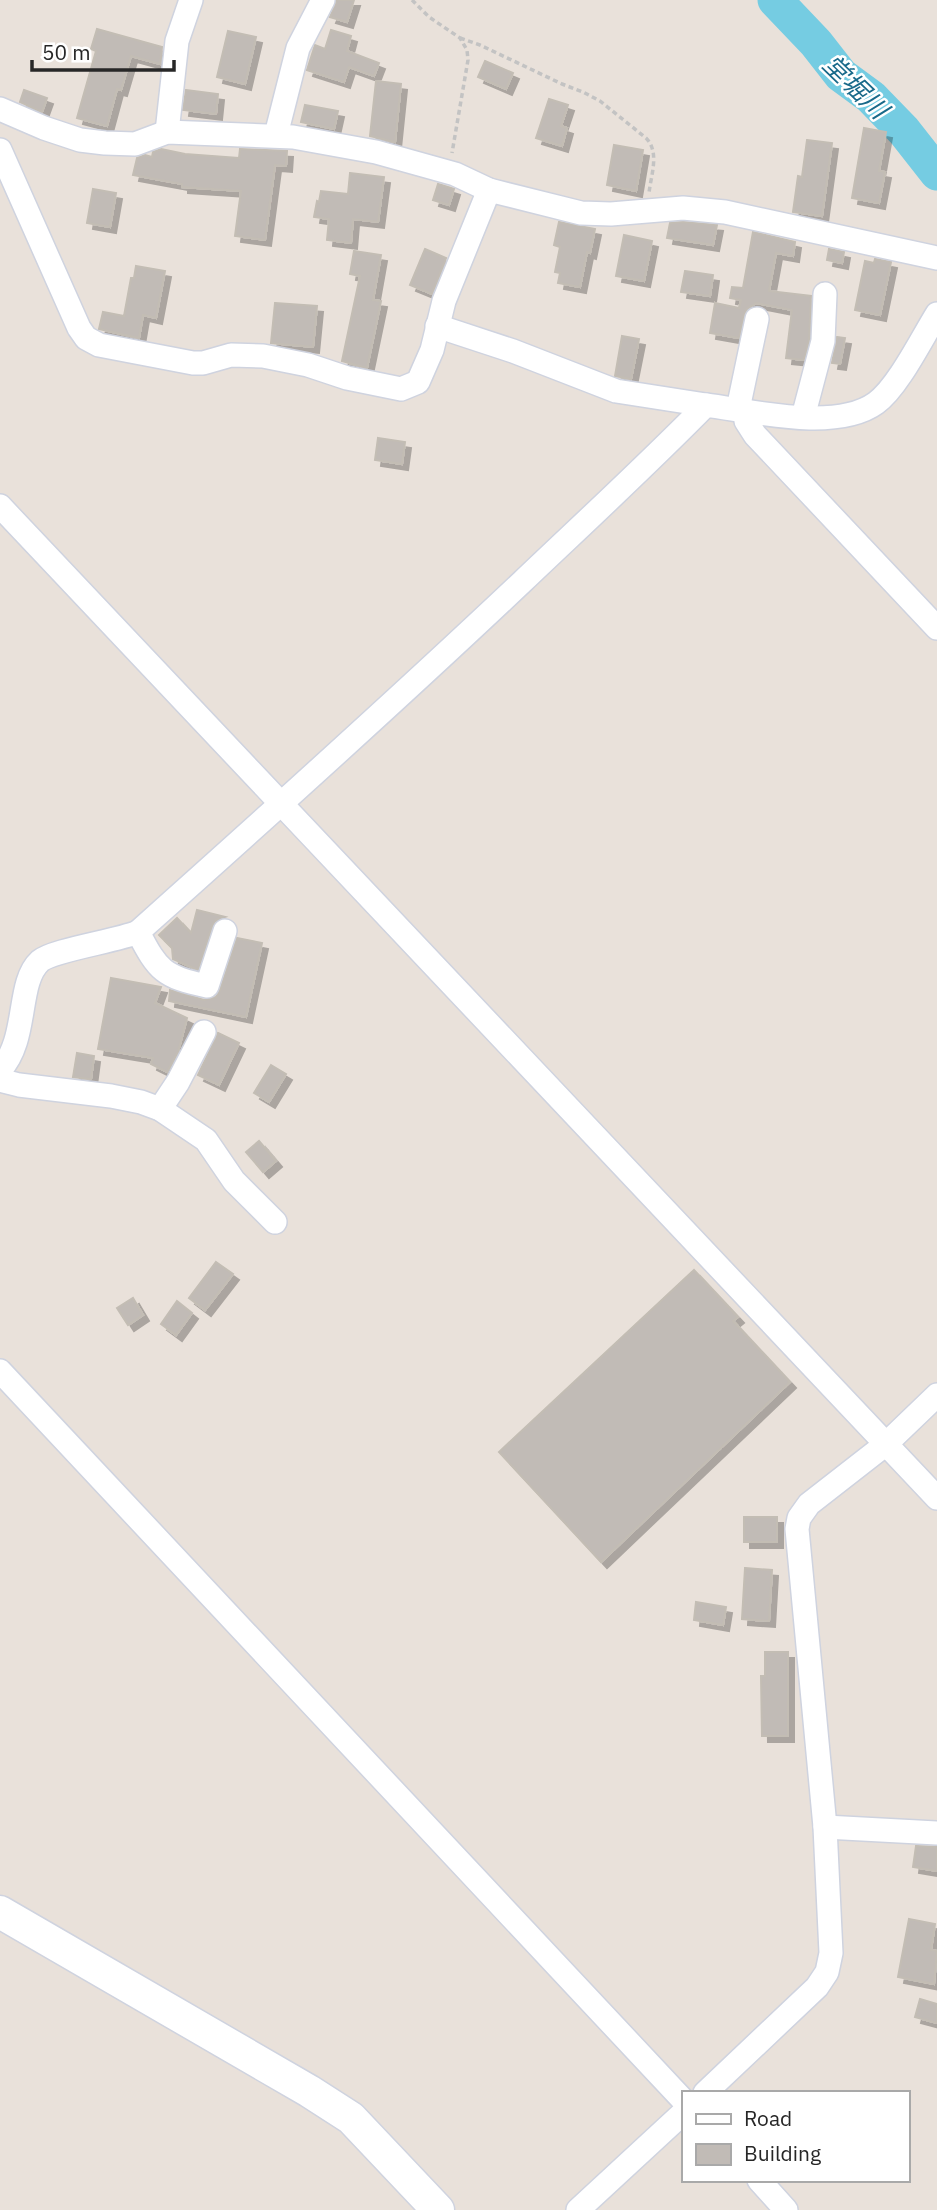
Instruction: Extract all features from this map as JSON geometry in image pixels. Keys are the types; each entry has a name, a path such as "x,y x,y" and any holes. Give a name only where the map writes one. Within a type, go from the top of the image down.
{"street":[{"path":"167,132 177,41 191,0"},
{"path":"276,135 299,48 323,0"},
{"path":"0,108 44,128 105,144 135,144 167,132 276,135 376,152 447,172 489,190 581,213 611,215 683,208 725,212 937,258"},
{"path":"0,150 79,328 86,338 99,345 193,363 231,355 263,356 401,389 418,382 432,350 444,301 489,190"},
{"path":"803,417 823,341 825,294"},
{"path":"437,326 513,351 616,391 803,417 842,416 876,403 890,389 937,314"},
{"path":"757,320 742,409 746,421 755,435 937,628"},
{"path":"0,1070 18,1040 26,992 31,976 42,959 138,932 490,613 706,405"},
{"path":"0,506 937,1497"},
{"path":"138,932 159,968 181,980 207,986 225,931"},
{"path":"160,1109 184,1072 204,1032"},
{"path":"0,1080 19,1085 111,1096 160,1109 206,1140 234,1181 275,1222"},
{"path":"0,1371 682,2098"},
{"path":"707,2091 817,1987 827,1972 831,1953 825,1827 797,1529 799,1518 809,1504 886,1444 937,1395"},
{"path":"825,1827 937,1833"},
{"path":"0,1912 351,2118 439,2210"},
{"path":"578,2210 682,2114"},
{"path":"761,2182 786,2210"}],"path":[{"path":"412,0 429,17 460,38 600,101 646,138 652,144 654,153 646,212"},
{"path":"447,172 468,60 467,50 460,38"}],"building":[{"path":"337,0 354,0 347,22 330,17"},
{"path":"97,29 162,47 160,64 131,56 121,90 117,89 107,126 77,118 96,51 91,49"},
{"path":"331,30 351,36 347,51 379,63 374,76 349,67 344,82 307,70 315,45 325,49"},
{"path":"228,31 256,37 245,84 217,77"},
{"path":"485,61 513,73 506,89 478,77"},
{"path":"376,81 401,84 395,142 370,136"},
{"path":"24,90 47,98 42,112 20,102"},
{"path":"186,90 218,94 216,114 183,110"},
{"path":"549,99 568,105 561,126 567,128 562,146 536,138"},
{"path":"305,105 338,111 334,129 301,122"},
{"path":"864,128 886,132 879,171 885,172 879,203 852,198"},
{"path":"807,140 832,143 822,216 793,212 798,176 802,177"},
{"path":"614,145 643,150 636,191 607,185"},
{"path":"161,149 185,154 239,158 240,149 287,151 286,166 275,165 265,240 235,236 241,191 182,187 182,184 133,175 137,158 145,155 152,157 153,152"},
{"path":"350,173 384,177 378,222 353,219 351,243 327,240 329,219 314,217 317,201 319,202 321,191 348,194"},
{"path":"438,184 454,189 449,205 433,200"},
{"path":"93,189 116,193 110,227 87,223"},
{"path":"559,222 595,229 580,287 558,283 560,273 555,272 560,247 554,245"},
{"path":"670,223 717,225 713,245 667,238"},
{"path":"753,232 795,242 793,256 776,253 769,291 811,296 809,339 804,360 786,358 792,310 756,303 747,309 744,315 739,338 710,333 715,303 739,308 741,300 730,298 732,287 743,288"},
{"path":"624,235 652,241 644,281 616,276"},
{"path":"425,249 446,258 432,294 410,285"},
{"path":"829,249 844,252 842,263 827,260"},
{"path":"354,251 381,255 373,300 381,301 367,368 342,361 360,276 350,274"},
{"path":"875,259 891,262 880,315 855,310 865,261 874,263"},
{"path":"136,266 165,271 156,318 143,315 139,338 99,329 103,312 124,316"},
{"path":"685,271 713,275 710,296 681,292"},
{"path":"275,303 317,306 313,347 271,343"},
{"path":"622,336 639,339 631,379 615,376"},
{"path":"837,337 845,338 840,364 832,363"},
{"path":"378,438 405,442 402,464 375,460"},
{"path":"197,910 225,917 216,920 212,926 198,970 173,959 172,948 159,935 177,918 191,933"},
{"path":"237,938 262,943 246,1017 169,1001 170,990 204,1000 216,997"},
{"path":"111,978 161,987 155,1003 187,1018 178,1052 167,1072 151,1064 153,1058 98,1049"},
{"path":"218,1033 239,1043 219,1085 198,1075"},
{"path":"77,1053 94,1056 91,1079 73,1077"},
{"path":"271,1065 286,1074 269,1102 254,1093"},
{"path":"259,1141 276,1161 263,1172 246,1152"},
{"path":"216,1262 233,1274 205,1310 189,1298"},
{"path":"694,1270 738,1317 733,1321 790,1382 601,1562 499,1452"},
{"path":"133,1298 143,1315 128,1325 117,1308"},
{"path":"177,1301 192,1313 176,1335 161,1324"},
{"path":"744,1517 777,1517 777,1542 744,1542"},
{"path":"745,1568 772,1570 769,1621 742,1619"},
{"path":"696,1602 726,1607 723,1625 694,1620"},
{"path":"765,1652 788,1652 788,1736 762,1736 761,1676 765,1676"},
{"path":"916,1846 937,1847 937,1871 913,1867"},
{"path":"909,1919 935,1924 931,1950 937,1951 934,1984 898,1977"},
{"path":"920,1999 937,2004 937,2023 915,2017"}],"waterway":[{"name":"堂堀川","path":"775,0 816,43 841,75 871,97 904,131 937,173"}]}
